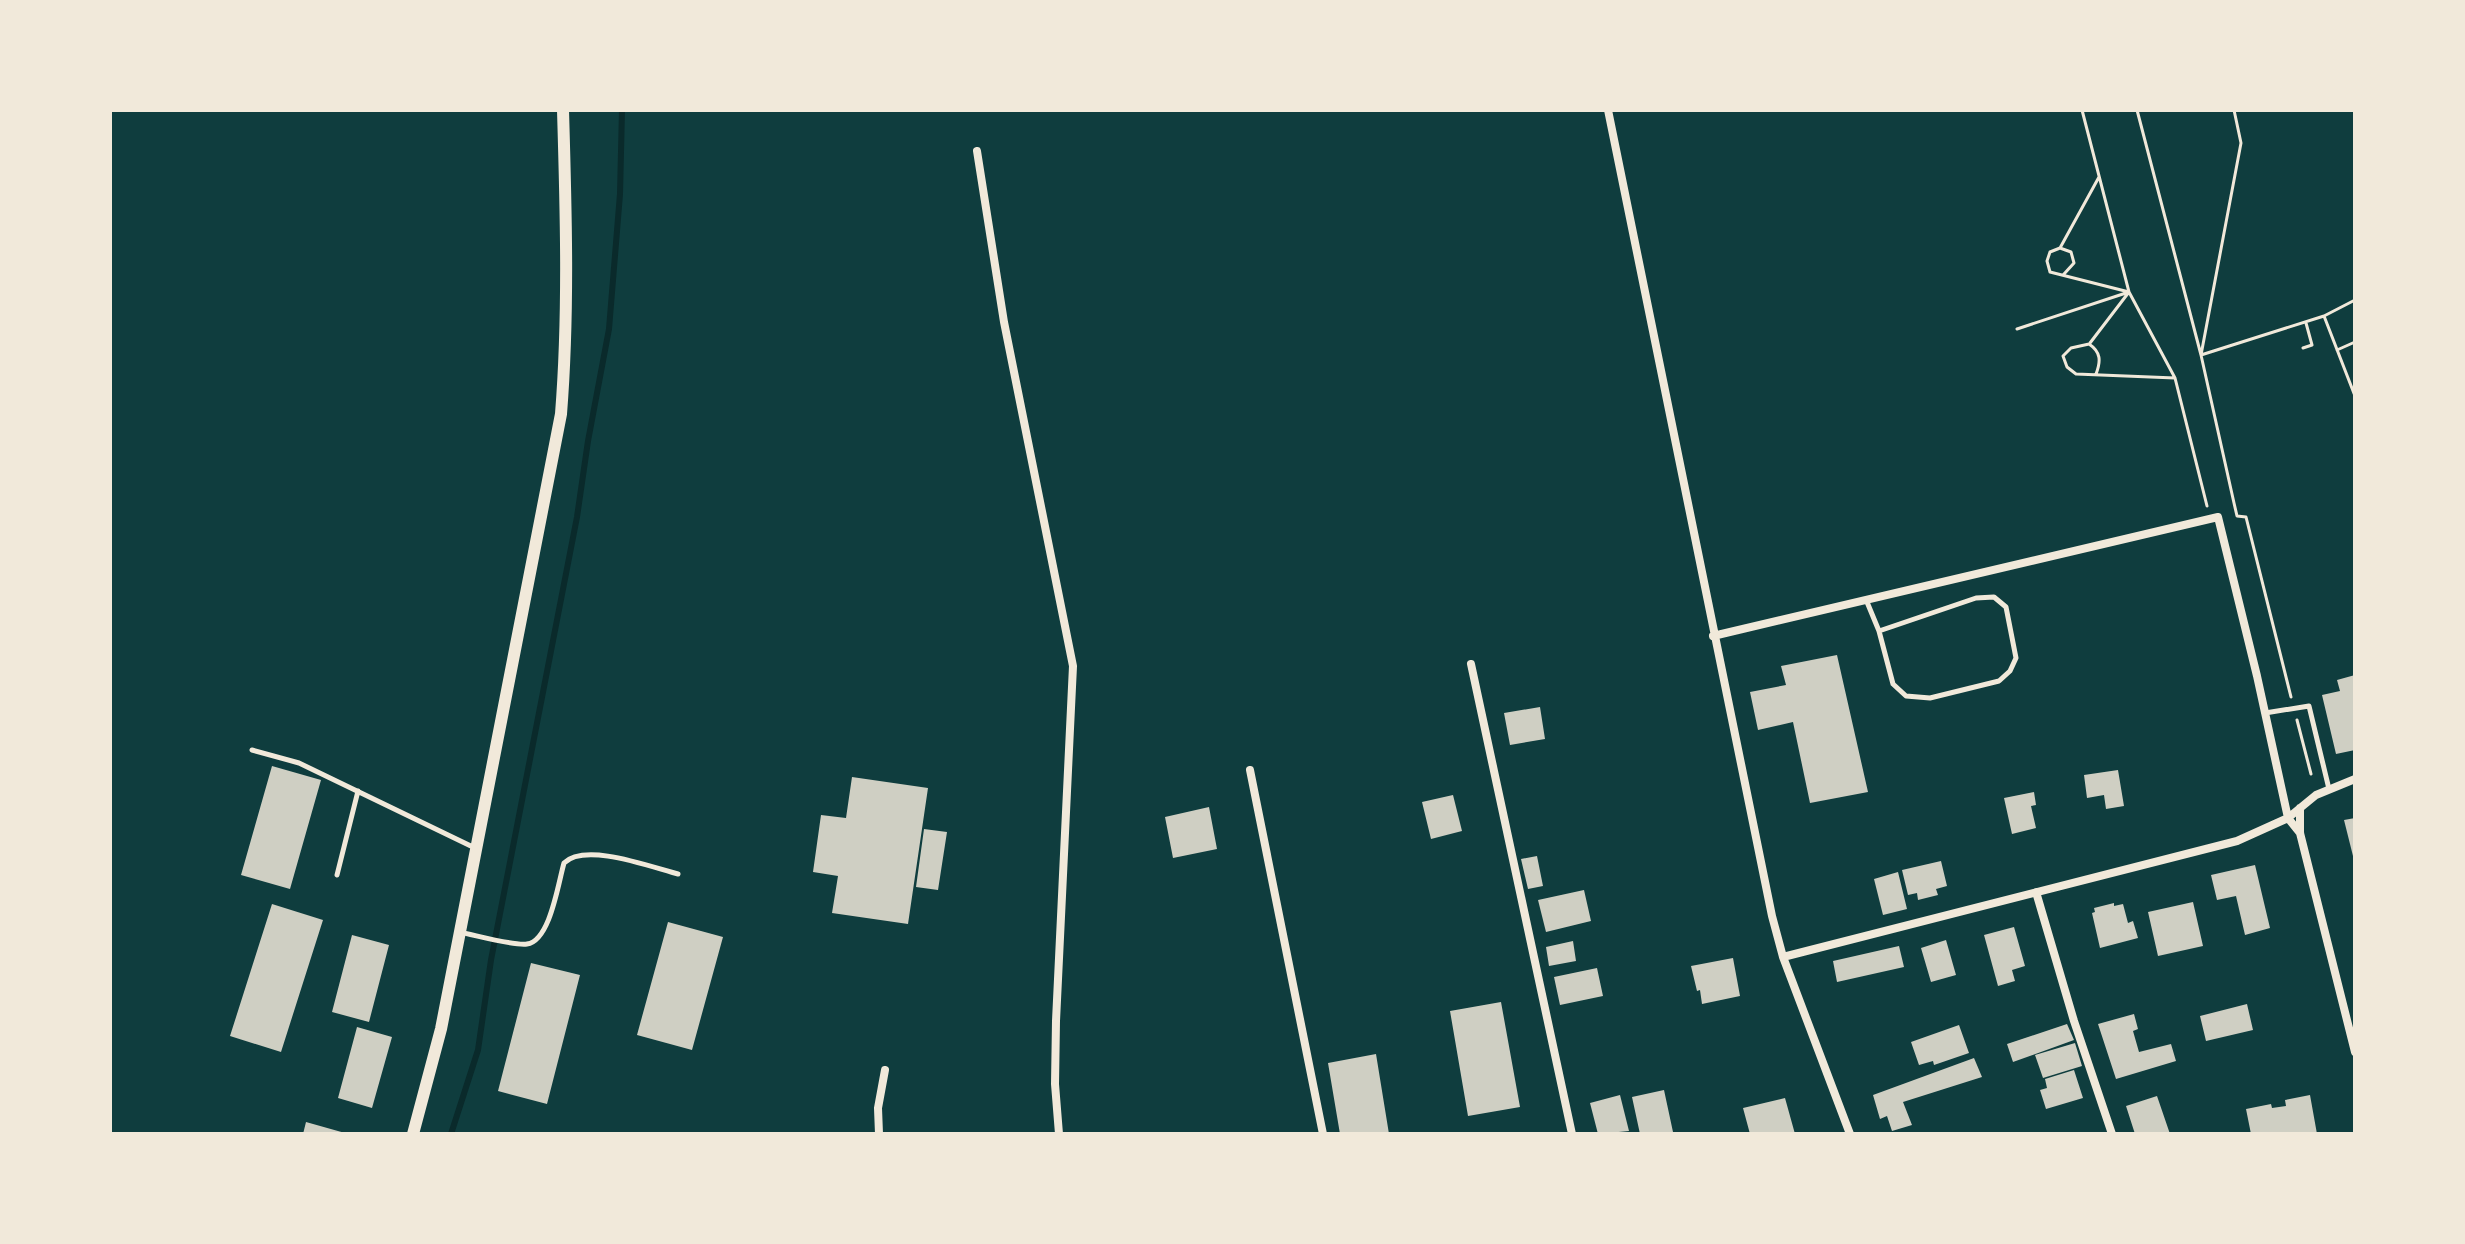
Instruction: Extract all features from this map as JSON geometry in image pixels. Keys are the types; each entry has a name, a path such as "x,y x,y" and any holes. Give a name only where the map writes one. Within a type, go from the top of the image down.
{"street":[{"path":"413,1134 441,1029 561,414 566,352 563,110"},
{"path":"1608,110 1713,636 1783,957 1850,1134"},
{"path":"977,151 1004,322 1073,666 1056,1021 1055,1084 1059,1134"},
{"path":"1713,636 2218,517 2288,818 2300,833"},
{"path":"1471,664 1572,1134"},
{"path":"1250,770 1323,1134"},
{"path":"1783,957 2237,841 2288,818 2316,795 2355,779"},
{"path":"2300,808 2300,833 2355,1052"},
{"path":"2036,892 2112,1134"},
{"path":"879,1134 878,1108 885,1070"}],"lane":[{"path":"1867,602 1879,631 1893,684 1906,696 1930,698 1999,681 2010,671 2016,658 2006,607 1994,597 1976,598 1879,631"},
{"path":"2265,713 2309,706 2329,789"},
{"path":"252,750 299,763 475,849"},
{"path":"337,875 358,790"},
{"path":"458,932 525,945 537,941 546,928 564,863 571,856 590,853 678,874"}],"path":[{"path":"2082,110 2129,292 2175,378 2208,508 2218,517"},
{"path":"2137,110 2201,355 2237,516 2246,517 2316,795"},
{"path":"2201,355 2241,143 2234,110"},
{"path":"2100,177 2060,248 2050,252 2047,261 2050,272 2129,292"},
{"path":"2060,248 2071,252 2074,263 2064,274"},
{"path":"2017,329 2129,292"},
{"path":"2129,292 2089,344 2071,348 2063,356 2067,367 2076,374 2175,378"},
{"path":"2201,355 2324,316 2355,300"},
{"path":"2324,316 2353,383 2355,396"},
{"path":"2303,348 2312,345 2305,322"},
{"path":"2337,350 2355,342"},
{"path":"2089,344 2099,355 2096,374"}],"building":[{"path":"1837,655 1868,792 1810,803 1793,722 1758,730 1750,692 1786,685 1781,666"},
{"path":"2355,675 2355,750 2336,754 2322,695 2340,691 2337,680"},
{"path":"1540,707 1545,739 1510,745 1504,713"},
{"path":"272,766 321,780 290,889 241,875"},
{"path":"2118,770 2124,806 2106,809 2104,795 2087,798 2084,775"},
{"path":"852,777 928,788 908,924 832,913 838,876 813,872 821,815 846,818"},
{"path":"2034,792 2036,805 2031,806 2036,828 2012,834 2004,798"},
{"path":"1453,795 1462,831 1431,839 1422,802"},
{"path":"1209,807 1217,849 1173,858 1165,817"},
{"path":"2355,818 2355,860 2354,860 2344,820"},
{"path":"924,829 947,832 938,890 916,887"},
{"path":"1537,856 1543,886 1528,889 1521,859"},
{"path":"1941,861 1947,886 1936,889 1938,895 1918,900 1917,893 1908,895 1902,870"},
{"path":"2255,865 2270,928 2245,935 2236,896 2217,900 2211,875"},
{"path":"1898,872 1907,909 1883,915 1874,879"},
{"path":"1584,890 1591,921 1546,932 1538,900"},
{"path":"2193,902 2203,946 2158,956 2148,912"},
{"path":"2114,903 2114,906 2123,904 2128,923 2133,921 2138,938 2100,948 2092,913 2095,912 2094,908"},
{"path":"272,904 323,920 281,1052 230,1036"},
{"path":"668,922 723,937 692,1050 637,1035"},
{"path":"2014,927 2025,966 2012,970 2015,981 1998,986 1984,935"},
{"path":"352,935 389,945 369,1022 332,1012"},
{"path":"1946,940 1956,975 1931,982 1921,948"},
{"path":"1573,941 1576,961 1549,966 1546,947"},
{"path":"1899,946 1904,967 1837,982 1833,961"},
{"path":"1733,958 1740,996 1702,1004 1691,966"},
{"path":"531,963 580,975 547,1104 498,1091"},
{"path":"1597,968 1603,996 1560,1005 1554,977"},
{"path":"1501,1002 1520,1107 1468,1116 1450,1011"},
{"path":"2247,1004 2253,1030 2206,1041 2200,1016"},
{"path":"2134,1014 2138,1029 2133,1031 2139,1052 2171,1044 2176,1061 2116,1079 2098,1024"},
{"path":"2067,1024 2074,1040 2013,1062 2007,1044"},
{"path":"1959,1025 1969,1053 1934,1065 1933,1061 1919,1065 1911,1042"},
{"path":"357,1027 392,1037 372,1108 338,1098"},
{"path":"2075,1043 2082,1066 2043,1078 2035,1055"},
{"path":"1376,1054 1389,1134 1340,1134 1328,1063"},
{"path":"1974,1058 1982,1077 1903,1102 1912,1125 1892,1131 1887,1116 1880,1119 1873,1095"},
{"path":"2074,1070 2083,1098 2046,1109 2040,1090 2047,1088 2045,1079"},
{"path":"1664,1090 1673,1132 1640,1134 1632,1097"},
{"path":"1620,1095 1629,1131 1598,1134 1590,1103"},
{"path":"2310,1095 2317,1134 2251,1134 2246,1109 2271,1104 2272,1108 2286,1106 2285,1100"},
{"path":"2157,1096 2170,1134 2135,1134 2126,1106"},
{"path":"1785,1098 1795,1134 1750,1134 1743,1108"},
{"path":"306,1122 345,1133 345,1134 303,1134"}],"waterway":[{"path":"451,1134 478,1050 491,960 577,517 609,329 620,194 622,110"}]}
